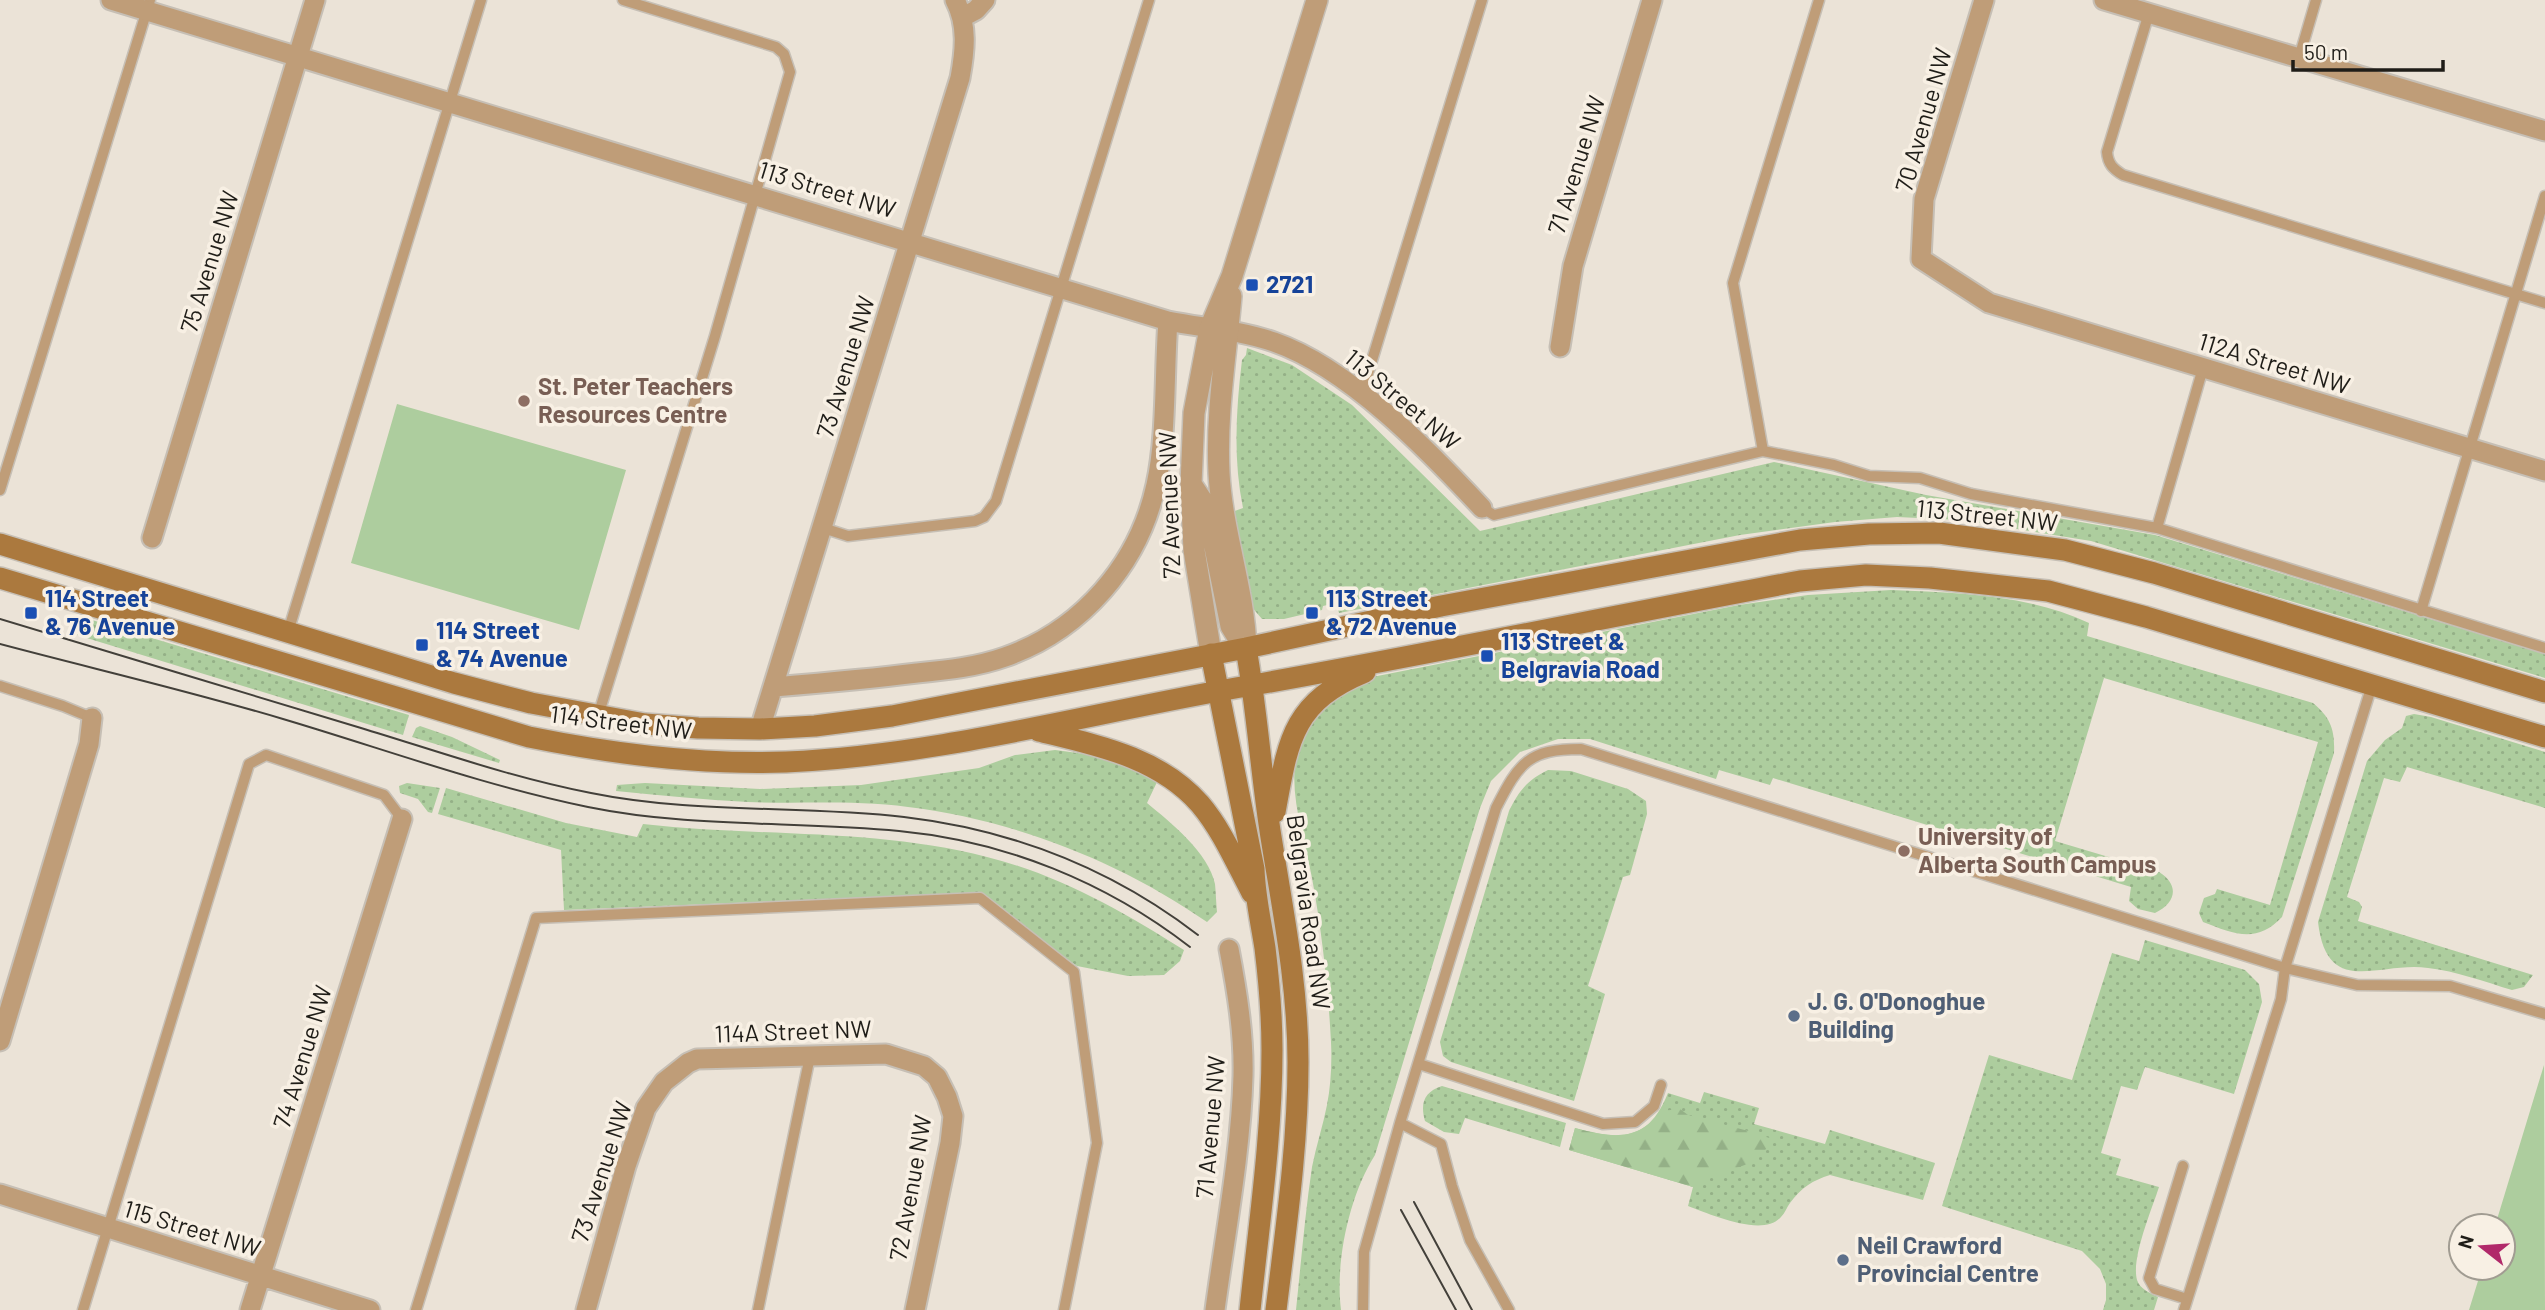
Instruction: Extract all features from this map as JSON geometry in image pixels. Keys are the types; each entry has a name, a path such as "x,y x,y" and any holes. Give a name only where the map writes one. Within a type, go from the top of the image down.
{"main road":[{"name":"113 Street NW","path":"1246,648 1441,606 1800,540 1869,534 1939,533 2065,550 2154,573 2545,692"},
{"name":"114 Street NW","path":"0,544 454,683 541,706 645,724 760,729 815,726 892,716 1020,693 1246,648"},
{"path":"1252,685 1800,582 1879,576 1930,578 2048,592 2146,617 2545,737"},
{"name":"114 Street NW","path":"0,578 529,737 607,751 687,759 786,762 902,751 1030,729 1252,685"},
{"path":"1246,648 1279,681"},
{"name":"Belgravia Road NW","path":"1246,648 1270,834 1290,941 1296,1009 1296,1116 1276,1310"},
{"name":"Belgravia Road NW","path":"1211,654 1254,869 1255,899 1265,947 1272,1048 1266,1156 1250,1310"},
{"path":"1270,834 1288,745 1301,718 1317,698 1342,682 1402,657"},
{"path":"1030,729 1130,756 1168,778 1199,804 1220,832 1255,899"}],"street":[{"name":"113 Street NW","path":"111,0 148,6 450,103 1168,321 1251,334 1277,343 1312,360 1362,393 1433,456 1482,509"},
{"name":"75 Avenue NW","path":"152,538 315,0"},
{"name":"73 Avenue NW","path":"760,729 960,78 965,39 959,8 976,10 985,0"},
{"name":"72 Avenue NW","path":"1211,654 1194,550 1191,484 1194,413 1232,276 1317,0"},
{"name":"71 Avenue NW","path":"1560,347 1573,266 1652,0"},
{"name":"70 Avenue NW","path":"1984,0 1924,198 1922,259 1989,303"},
{"path":"2104,0 2545,131"},
{"name":"112A Street NW","path":"1989,303 2545,471"},
{"name":"72 Avenue NW","path":"774,687 871,679 982,664 1027,648 1080,614 1118,572 1142,530 1150,508 1160,460 1168,321"},
{"name":"72 Avenue NW","path":"1219,329 1219,473 1224,526 1245,623 1246,648"},
{"path":"1191,484 1207,508 1231,626 1246,648"},
{"path":"0,1041 89,744 92,718"},
{"name":"74 Avenue NW","path":"250,1310 402,819"},
{"name":"71 Avenue NW","path":"1215,1310 1241,1110 1243,1075 1241,1018 1229,949"},
{"name":"114A Street NW","path":"688,1063 697,1059 886,1054 924,1066 937,1077"},
{"name":"73 Avenue NW","path":"586,1310 626,1166 646,1108 664,1082 688,1063"},
{"name":"72 Avenue NW","path":"915,1310 950,1143 953,1116 937,1077"},
{"name":"115 Street NW","path":"0,1194 370,1310"}],"lane":[{"path":"288,633 481,0"},
{"path":"598,717 715,336 788,84 789,64 784,54 776,47 623,0"},
{"path":"823,528 848,536 975,521 991,510 996,501 1149,0"},
{"path":"1362,393 1482,0"},
{"path":"1763,451 1733,283 1819,0"},
{"path":"2299,58 2316,0"},
{"path":"0,490 148,6"},
{"path":"2149,13 2108,152 2108,162 2114,170 2123,175 2545,303"},
{"path":"2421,611 2545,196"},
{"path":"2157,528 2203,368"},
{"path":"1482,509 1494,515 1763,451 1834,465 1870,477 1920,478 1971,494 2157,528 2545,648"},
{"path":"2183,1166 2148,1278 2155,1289 2186,1305 2281,999 2285,968 2372,685"},
{"path":"0,686 92,718"},
{"path":"1363,1310 1364,1252 1400,1123 1496,808 1513,774 1535,756 1560,749 1581,749 2285,968 2357,985 2450,986 2545,1014"},
{"path":"83,1310 249,764 266,755 384,795 402,819"},
{"path":"416,1310 536,918 980,898 1074,972 1097,1143 1065,1310"},
{"path":"758,1310 810,1056"},
{"path":"1419,1064 1603,1124 1636,1122 1654,1106 1661,1085"},
{"path":"1400,1123 1441,1144 1470,1240 1509,1310"}],"green space":[{"path":"1247,348 1292,365 1352,405 1480,531 1774,462 1926,495 2155,535 2545,654 2545,678 2091,541 1962,520 1897,517 1740,535 1339,613 1336,603 1323,606 1322,610 1284,619 1262,619 1250,605 1232,512 1243,508 1236,434 1242,360"},
{"path":"397,404 626,470 579,630 351,563"},
{"path":"1891,590 1992,597 2041,606 2089,623 2087,636 2313,703 2331,725 2334,753 2282,917 2263,931 2245,934 2203,922 2199,913 2204,898 2215,894 2217,889 2270,905 2318,742 2104,678 2055,841 2159,872 2166,877 2173,894 2167,904 2155,913 2138,909 2129,901 2131,887 1773,778 1770,785 1719,770 1716,779 1590,739 1558,739 1520,752 1491,781 1480,808 1375,1155 1351,1209 1340,1271 1341,1310 1296,1310 1312,1167 1327,1105 1331,1065 1322,939 1299,818 1294,772 1300,743 1312,720 1362,679 1739,605 1808,595"},
{"path":"82,617 409,715 403,735 77,635"},
{"path":"2414,714 2545,752 2545,808 2407,767 2400,782 2384,778 2347,897 2359,902 2362,907 2358,921 2533,975 2524,987 2512,990 2439,969 2344,969 2332,961 2323,946 2318,922 2367,761 2385,740 2402,728 2406,716"},
{"path":"420,726 452,737 500,760 499,763 412,737"},
{"path":"1055,750 1108,759 1157,782 1147,803 1187,839 1211,872 1215,884 1217,912 1207,922 1138,880 1064,846 1026,833 948,813 888,805 748,802 616,791 617,785 645,783 760,789 861,785 979,768 1015,755"},
{"path":"1548,770 1571,771 1628,789 1646,801 1647,814 1630,875 1623,877 1588,986 1605,994 1574,1101 1451,1062 1443,1056 1440,1042 1509,811 1524,787"},
{"path":"407,783 440,788 432,813 428,812 418,799 400,793 399,786"},
{"path":"446,788 566,823 637,837 643,824 902,841 987,857 1065,884 1184,950 1180,961 1164,975 1128,976 1077,966 971,893 564,910 561,850 438,814"},
{"path":"2145,940 2245,970 2259,984 2262,1002 2234,1094 2145,1067 2137,1090 2121,1086 2101,1153 2121,1159 2116,1175 2159,1187 2139,1247 2136,1271 2140,1286 2158,1297 2154,1310 2103,1310 2106,1284 2100,1269 2082,1251 1942,1206 1989,1055 2072,1080 2112,953 2139,961"},
{"path":"2544,1065 2545,1310 2469,1310 2478,1282 2517,1282 2517,1212 2499,1212"},
{"path":"1442,1086 1566,1123 1560,1147 1465,1118 1459,1134 1444,1132 1425,1121 1423,1109 1427,1095"},
{"path":"1704,1092 1759,1108 1754,1124 1825,1144 1830,1130 1935,1163 1923,1200 1830,1175 1803,1189 1773,1223 1749,1225 1722,1219 1688,1206 1693,1187 1569,1150 1575,1128 1606,1134 1631,1133 1652,1121 1668,1093 1700,1103"},
{"path":"1680,1109 1688,1115 1775,1140 1753,1162 1703,1180 1693,1187 1569,1150 1575,1128 1599,1134 1622,1135 1642,1128 1661,1111"}],"tram line":[{"path":"0,619 475,764 562,787 630,800 669,804 904,817 945,823 1022,842 1060,856 1131,890 1198,935"},
{"path":"0,644 213,699 473,778 588,807 665,818 899,831 977,844 1053,868 1089,884 1158,924 1190,947"},
{"path":"1414,1202 1472,1310"},
{"path":"1401,1210 1456,1310"}],"place":[{"name":"2721","path":"1252,285"},
{"name":"St. Peter Teachers Resources Centre","path":"524,401"},
{"name":"114 Street & 76 Avenue","path":"31,613"},
{"name":"113 Street & 72 Avenue","path":"1312,613"},
{"name":"114 Street & 74 Avenue","path":"422,645"},
{"name":"113 Street & Belgravia Road","path":"1487,656"},
{"name":"University of Alberta South Campus","path":"1904,851"},
{"name":"J. G. O'Donoghue Building","path":"1794,1016"},
{"name":"Neil Crawford Provincial Centre","path":"1843,1260"}]}
